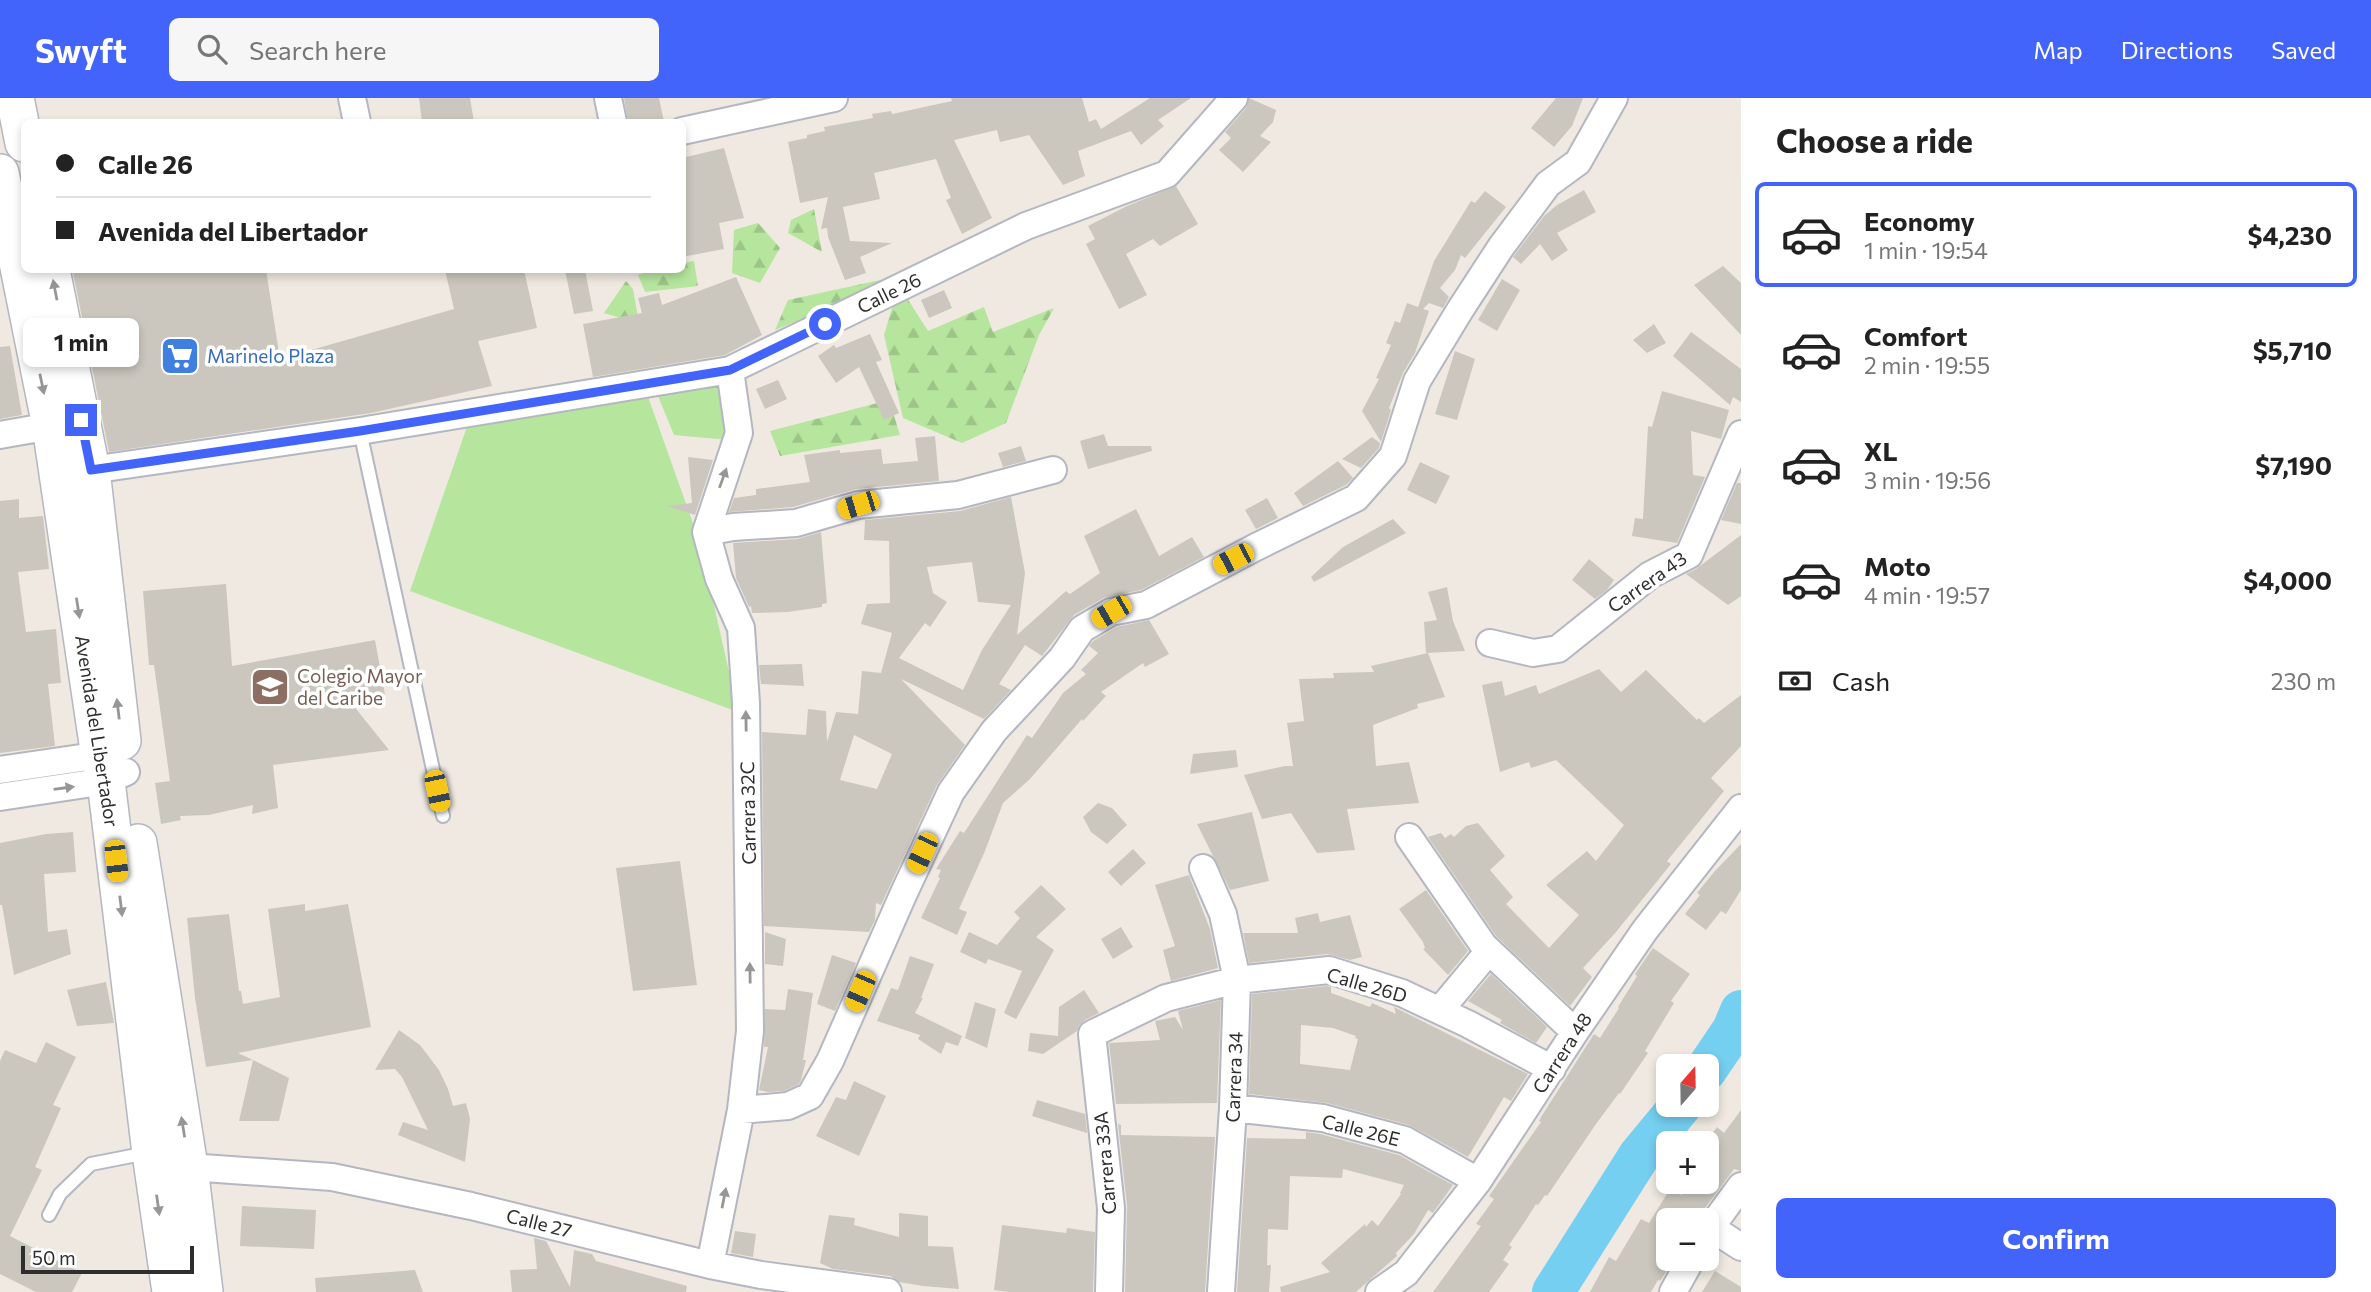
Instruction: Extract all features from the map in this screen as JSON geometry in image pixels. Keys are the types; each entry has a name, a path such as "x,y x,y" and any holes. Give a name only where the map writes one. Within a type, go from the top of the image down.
{"main road":[{"path":"15,98 21,128"},
{"name":"Avenida del Libertador","path":"0,173 21,237"},
{"name":"Avenida del Libertador","path":"32,273 51,426 189,1167 204,1292"},
{"name":"Avenida del Libertador","path":"32,273 91,470 114,765 151,1153 171,1292"}],"street":[{"path":"352,98 356,119"},
{"path":"608,98 612,119"},
{"path":"686,130 834,98"},
{"name":"Calle 26","path":"91,470 360,431 730,370 1026,226 1167,174 1234,98"},
{"path":"741,1110 788,1106 810,1096 830,1061 951,792 994,730 1062,658 1082,629 1111,612 1146,605 1356,498 1393,456 1417,381 1460,310 1501,247 1548,184 1578,162 1615,98"},
{"path":"730,370 739,433 706,532 733,527 796,523 858,505 958,495 1053,470"},
{"path":"0,435 51,426"},
{"name":"Carrera 43","path":"1490,643 1533,653 1558,649 1650,575 1689,555 1741,434"},
{"name":"Carrera 32C","path":"706,532 719,579 740,628 746,703 750,1031 741,1110 710,1265"},
{"path":"0,770 114,765"},
{"path":"0,797 114,765"},
{"name":"Carrera 48","path":"1379,1292 1406,1273 1478,1181 1575,1032 1646,930 1741,808"},
{"path":"1409,837 1489,951 1575,1032"},
{"name":"Carrera 34","path":"1203,868 1223,915 1237,980 1233,1108 1221,1292"},
{"path":"1440,1010 1489,951"},
{"name":"Calle 26D","path":"1093,1034 1166,998 1237,980 1329,971 1402,993 1552,1069"},
{"name":"Carrera 33A","path":"1093,1034 1111,1208 1109,1292"},
{"name":"Calle 26E","path":"1233,1108 1323,1118 1405,1140 1478,1181"},
{"name":"Calle 27","path":"189,1167 332,1177 471,1206 710,1265 761,1275 888,1292"},
{"path":"1719,1215 1741,1186"},
{"path":"1719,1236 1741,1247"},
{"path":"1672,1292 1684,1271"}],"lane":[{"path":"360,431 443,816"},
{"path":"49,1215 60,1194 91,1164 151,1153"}],"green space":[{"path":"814,209 822,252 788,233 791,220"},
{"path":"758,223 780,248 760,283 732,273 734,230"},
{"path":"694,261 698,286 645,292 638,275 686,273 686,262"},
{"path":"908,274 775,330 788,300"},
{"path":"626,281 633,289 639,323 604,313"},
{"path":"907,298 928,331 984,307 993,332 1054,308 1039,335 1006,423 962,443 903,418 884,335 892,308"},
{"path":"723,380 729,440 674,435 658,396"},
{"path":"647,394 700,543 738,712 410,591 469,421"},
{"path":"889,400 900,435 780,456 770,431"}],"building":[{"path":"419,98 470,98 474,119 422,119"},
{"path":"624,98 659,98 663,119 628,119"},
{"path":"951,98 1082,98 1089,122 1096,119 1101,129 1150,98 1191,98 1158,120 1164,126 1141,145 1131,131 1078,151 1085,176 1063,185 1029,135 1000,142 997,130 954,140 992,218 962,234 946,200 951,198 936,159 874,173 880,199 843,207 850,241 892,243 860,257 866,273 845,280 827,228 821,229 828,197 800,203 788,142 825,131 824,127 873,118 872,114 891,111 892,114 952,101"},
{"path":"1249,98 1276,110 1273,122 1260,136 1271,142 1243,172 1219,150 1231,138 1225,132 1246,108"},
{"path":"1556,98 1583,98 1572,126 1554,147 1531,128"},
{"path":"724,148 744,218 719,223 724,249 686,256 686,157"},
{"path":"1176,186 1198,224 1160,246 1153,239 1126,254 1147,295 1119,309 1086,244 1095,239 1088,226"},
{"path":"1584,190 1596,212 1557,233 1568,250 1552,261 1540,244 1521,264 1513,257 1544,216 1557,205"},
{"path":"1485,191 1506,207 1465,258 1461,255 1455,270 1440,288 1449,297 1443,308 1429,303 1423,309 1429,311 1415,353 1403,373 1389,408 1391,410 1381,442 1362,411 1379,379 1376,378 1391,345 1386,343 1395,321 1400,323 1407,303 1418,307 1434,261 1471,201 1475,203"},
{"path":"1723,266 1741,283 1741,335 1694,285"},
{"name":"Marinelo Plaza","path":"73,273 266,273 280,359 454,309 446,273 525,273 537,328 478,341 492,386 371,413 109,452"},
{"path":"566,273 586,273 593,311 574,314"},
{"path":"736,277 762,335 725,355 593,377 583,324 642,313 638,298 659,293 662,305"},
{"path":"1502,279 1520,290 1497,331 1478,320"},
{"path":"944,290 952,308 929,318 921,300"},
{"path":"1654,324 1666,343 1647,353 1633,340"},
{"path":"1691,332 1741,369 1741,402 1733,397 1730,405 1673,356"},
{"path":"870,334 882,360 876,362 899,413 884,420 859,367 836,383 818,356 834,345 836,348"},
{"path":"10,346 22,415 0,419 0,347"},
{"path":"1455,351 1475,359 1457,420 1435,414"},
{"path":"778,380 787,399 765,409 756,389"},
{"path":"1662,391 1729,410 1721,439 1691,431 1693,475 1705,477 1677,543 1632,536 1635,518 1643,519 1648,426 1652,427"},
{"path":"1104,434 1108,446 1151,446 1152,451 1088,469 1080,441"},
{"path":"935,436 939,481 856,489 793,507 729,512 734,498 756,495 756,489 810,482 804,455 840,450 840,453 881,449 883,464 918,461 915,438"},
{"path":"1372,437 1380,443 1379,448 1361,468 1342,459"},
{"path":"1021,446 1026,461 1003,467 998,453"},
{"path":"688,457 713,460 695,515 667,506 692,503"},
{"path":"1338,461 1353,478 1346,485 1303,506 1294,493"},
{"path":"1420,462 1450,476 1436,504 1407,490"},
{"path":"1737,483 1741,483 1741,524 1721,520"},
{"path":"1011,497 1025,573 1017,635 1066,591 1070,594 1100,573 1084,536 1136,509 1159,556 1192,537 1204,557 1141,590 1103,598 1074,615 1042,656 1025,645 999,684 1011,690 984,719 901,679 965,745 937,785 881,905 876,903 875,920 869,932 764,926 762,732 806,735 808,709 826,711 827,742 836,712 858,714 862,671 881,673 892,633 861,624 867,604 890,603 889,541 864,540 865,520 960,511","holes":["972,562 978,602 1011,605 982,650 963,690 899,658 925,623 930,627 947,602 933,593 927,567","854,735 892,754 877,789 840,780"]},
{"path":"1267,498 1278,518 1256,529 1245,510"},
{"path":"19,499 19,518 43,516 49,569 18,572 26,632 56,629 61,683 48,684 55,746 0,753 0,501"},
{"path":"1393,519 1406,533 1314,582 1311,577 1343,547"},
{"path":"821,532 827,603 822,604 822,607 788,612 752,613 736,578 733,543 797,539"},
{"path":"1741,535 1741,596 1728,605 1686,574"},
{"path":"1589,559 1614,580 1607,590 1595,599 1572,580"},
{"path":"226,584 232,666 375,640 385,695 349,700 389,750 273,765 278,808 252,814 253,805 209,815 180,816 181,820 161,824 155,783 170,781 154,665 149,665 143,591"},
{"path":"1447,587 1453,621 1465,651 1426,653 1424,622 1437,620 1428,592"},
{"path":"1149,620 1169,654 1145,667 1143,663 1101,692 1106,696 1083,721 1082,719 1030,779 1003,803 959,909 967,912 957,935 921,918 940,878 938,877 941,870 936,869 960,831 964,833 1027,735 1032,738 1063,693 1086,674 1081,670 1098,653 1089,646 1117,627"},
{"path":"1428,653 1445,697 1417,704 1418,708 1373,725 1376,766 1409,762 1419,803 1347,809 1355,850 1317,853 1291,813 1262,819 1244,775 1293,766 1287,723 1304,721 1299,679 1334,678 1333,673 1374,672 1371,666"},
{"path":"802,664 804,686 761,684 759,665"},
{"path":"1599,669 1621,692 1646,670 1697,720 1699,718 1704,723 1741,695 1741,746 1711,778 1724,791 1667,861 1671,864 1583,968 1592,977 1570,1006 1496,936 1428,837 1441,833 1445,838 1451,834 1454,837 1466,826 1478,823 1505,856 1490,870 1513,897 1506,904 1549,948 1579,915 1546,885 1587,851 1596,861 1624,825 1556,760 1531,768 1529,762 1500,772 1482,685 1502,681 1505,696 1536,685 1539,694"},
{"path":"1236,750 1238,767 1190,774 1193,754"},
{"path":"1098,803 1112,808 1127,825 1107,844 1091,832 1083,817"},
{"path":"1252,812 1269,881 1230,890 1197,824"},
{"path":"73,832 76,872 44,874 48,932 67,929 71,954 14,975 0,905 0,843"},
{"path":"1741,844 1741,890 1726,914 1721,911 1706,930 1685,914 1700,895 1697,893"},
{"path":"1133,849 1146,863 1121,886 1108,872"},
{"path":"680,861 697,985 633,991 616,868"},
{"path":"1189,875 1210,929 1218,968 1171,981 1163,950 1175,946 1155,885"},
{"path":"1041,885 1066,909 1036,937 1054,950 1016,1019 1004,1013 1022,971 988,959 986,964 960,952 969,932 997,945 1020,918 1014,912"},
{"path":"1426,890 1468,951 1448,975 1423,949 1423,942 1399,909"},
{"path":"305,904 305,911 348,904 371,1027 238,1053 253,1060 206,1067 195,998 187,918 229,914 243,1004 280,997 268,909"},
{"path":"1318,913 1320,922 1350,915 1362,957 1350,960 1327,954 1249,963 1243,933 1298,933 1295,918"},
{"path":"1121,927 1133,947 1113,959 1101,939"},
{"path":"765,932 786,939 783,966 765,964"},
{"path":"1653,948 1690,974 1671,1001 1674,1003 1645,1051 1648,1053 1547,1196 1536,1204 1509,1245 1512,1247 1503,1260 1509,1264 1489,1292 1433,1292 1481,1226 1476,1224 1494,1199 1489,1196 1541,1122 1541,1117 1594,1034 1600,1038 1637,976 1635,974"},
{"path":"832,955 856,963 835,1011 817,1004"},
{"path":"910,956 934,964 915,1013 962,1036 958,1046 946,1042 941,1054 918,1039 920,1035 877,1021 891,988 898,990"},
{"path":"1491,974 1547,1027 1536,1043 1468,1001"},
{"path":"106,982 114,1023 77,1026 67,990"},
{"path":"1331,987 1331,993 1370,1007 1372,1003 1396,1014 1394,1007 1528,1074 1511,1101 1504,1097 1468,1157 1409,1125 1327,1103 1249,1094 1252,994","holes":["1301,1025 1333,1028 1358,1039 1350,1070 1300,1064"]},
{"path":"788,989 813,993 803,1060 806,1060 801,1080 799,1084 784,1091 759,1090 768,1047 764,1047 765,1009 785,1010"},
{"path":"1084,990 1099,1013 1085,1020 1077,1031 1043,1054 1028,1051 1030,1033 1058,1036 1059,1007"},
{"path":"1221,1000 1217,1103 1116,1104 1109,1043 1160,1040 1155,1021 1175,1017 1183,1030 1178,1011"},
{"path":"975,1002 996,1009 987,1048 965,1038"},
{"path":"399,1030 420,1045 439,1070 453,1106 466,1103 470,1119 465,1162 398,1135 403,1122 428,1130 402,1077 395,1069 375,1070"},
{"path":"46,1042 76,1057 53,1105 61,1108 35,1167 42,1170 10,1236 82,1273 72,1292 36,1292 0,1274 0,1061 5,1050 36,1063"},
{"path":"253,1060 289,1078 279,1121 239,1121"},
{"path":"854,1081 886,1096 859,1156 816,1136 836,1097 846,1100"},
{"path":"1037,1100 1085,1114 1087,1133 1032,1116"},
{"path":"1741,1110 1741,1171 1734,1169 1719,1189 1719,1131 1714,1131 1717,1127 1724,1133"},
{"path":"1118,1124 1121,1125 1121,1135 1215,1137 1205,1292 1125,1292 1127,1206"},
{"path":"1306,1132 1399,1155 1453,1185 1433,1213 1428,1210 1414,1234 1396,1253 1397,1256 1356,1292 1281,1292 1280,1287 1330,1272 1321,1263 1365,1224 1366,1227 1372,1220 1378,1226 1401,1194 1404,1185 1343,1169 1342,1178 1290,1176 1288,1230 1268,1229 1267,1265 1271,1265 1269,1292 1237,1292 1247,1138 1306,1139"},
{"path":"1667,1194 1715,1194 1705,1208 1658,1208"},
{"path":"242,1206 316,1210 314,1249 240,1246"},
{"path":"1656,1212 1656,1271 1667,1271 1651,1292 1590,1292 1609,1257 1616,1261 1641,1219 1649,1223"},
{"path":"899,1213 928,1216 928,1246 953,1247 959,1289 899,1282 890,1276 833,1269 820,1263 829,1215 855,1218 854,1225 899,1237"},
{"path":"1002,1225 1066,1233 1067,1228 1095,1232 1093,1292 994,1290"},
{"path":"735,1231 756,1234 753,1257 731,1253"},
{"path":"534,1238 546,1241 570,1287 574,1250 592,1254 596,1261 687,1286 686,1292 512,1292 510,1270 537,1269"},
{"path":"415,1270 423,1292 316,1292 315,1278"},
{"path":"1715,1271 1741,1287 1741,1292 1702,1292"}],"waterway":[{"path":"1717,1054 1733,1030 1741,1011"},
{"path":"1553,1292 1639,1156 1671,1117"}],"place":[{"name":"Marinelo Plaza","path":"180,356"},
{"name":"Colegio Mayor del Caribe","path":"270,687"}],"route":[{"path":"81,420 91,470 360,431 730,370 825,324"}]}
